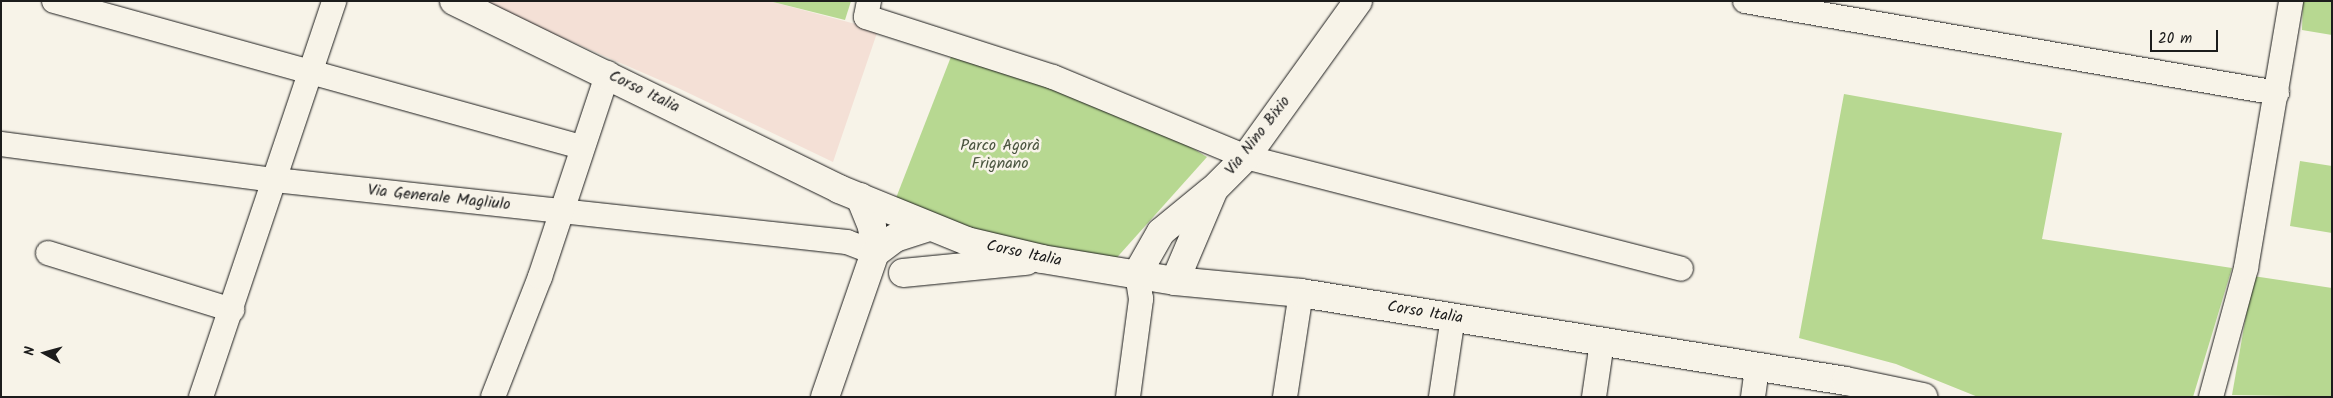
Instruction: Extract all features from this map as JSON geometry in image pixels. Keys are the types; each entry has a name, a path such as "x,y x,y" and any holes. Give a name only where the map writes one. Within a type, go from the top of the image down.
{"street":[{"path":"54,1 309,70 581,147"},
{"path":"201,397 275,180 309,70 334,1"},
{"name":"Corso Italia","path":"454,1 608,73 860,197 928,227 1042,259 1175,281 1301,293 1757,367 1923,397"},
{"path":"869,1 866,17 1053,77 1246,157 1681,269"},
{"name":"Via Nino Bixio","path":"1175,281 1214,189 1246,157 1358,1"},
{"path":"1744,1 2277,93"},
{"path":"2211,397 2246,268 2291,1"},
{"path":"493,397 562,210 581,147 608,73"},
{"name":"Via Generale Magliulo","path":"1,144 275,180 847,242 875,253"},
{"path":"1128,397 1141,299 1137,274 1161,232 1214,189"},
{"path":"825,397 875,253 872,226 860,197"},
{"path":"875,253 895,238 928,227"},
{"path":"903,274 922,253 928,227"},
{"path":"48,253 232,310"},
{"path":"860,293 903,274 1042,259"},
{"path":"1285,397 1301,293"},
{"path":"1441,397 1453,318"},
{"path":"1594,397 1602,342"},
{"path":"1753,397 1757,367"}],"shaded area":[{"path":"478,1 769,1 878,30 833,162 678,88"}],"green space":[{"path":"769,1 851,1 845,20"},
{"path":"2303,1 2332,1 2332,35 2302,30"},
{"name":"Parco Agorà Frignano","path":"954,49 1179,140 1207,157 1112,263 969,232 896,198"},
{"path":"1844,94 2062,133 2042,239 2232,268 2193,397 1978,397 1896,364 1799,338"},
{"path":"2300,161 2332,166 2332,233 2290,226"},
{"path":"2253,276 2332,288 2332,397 2232,395"}]}
